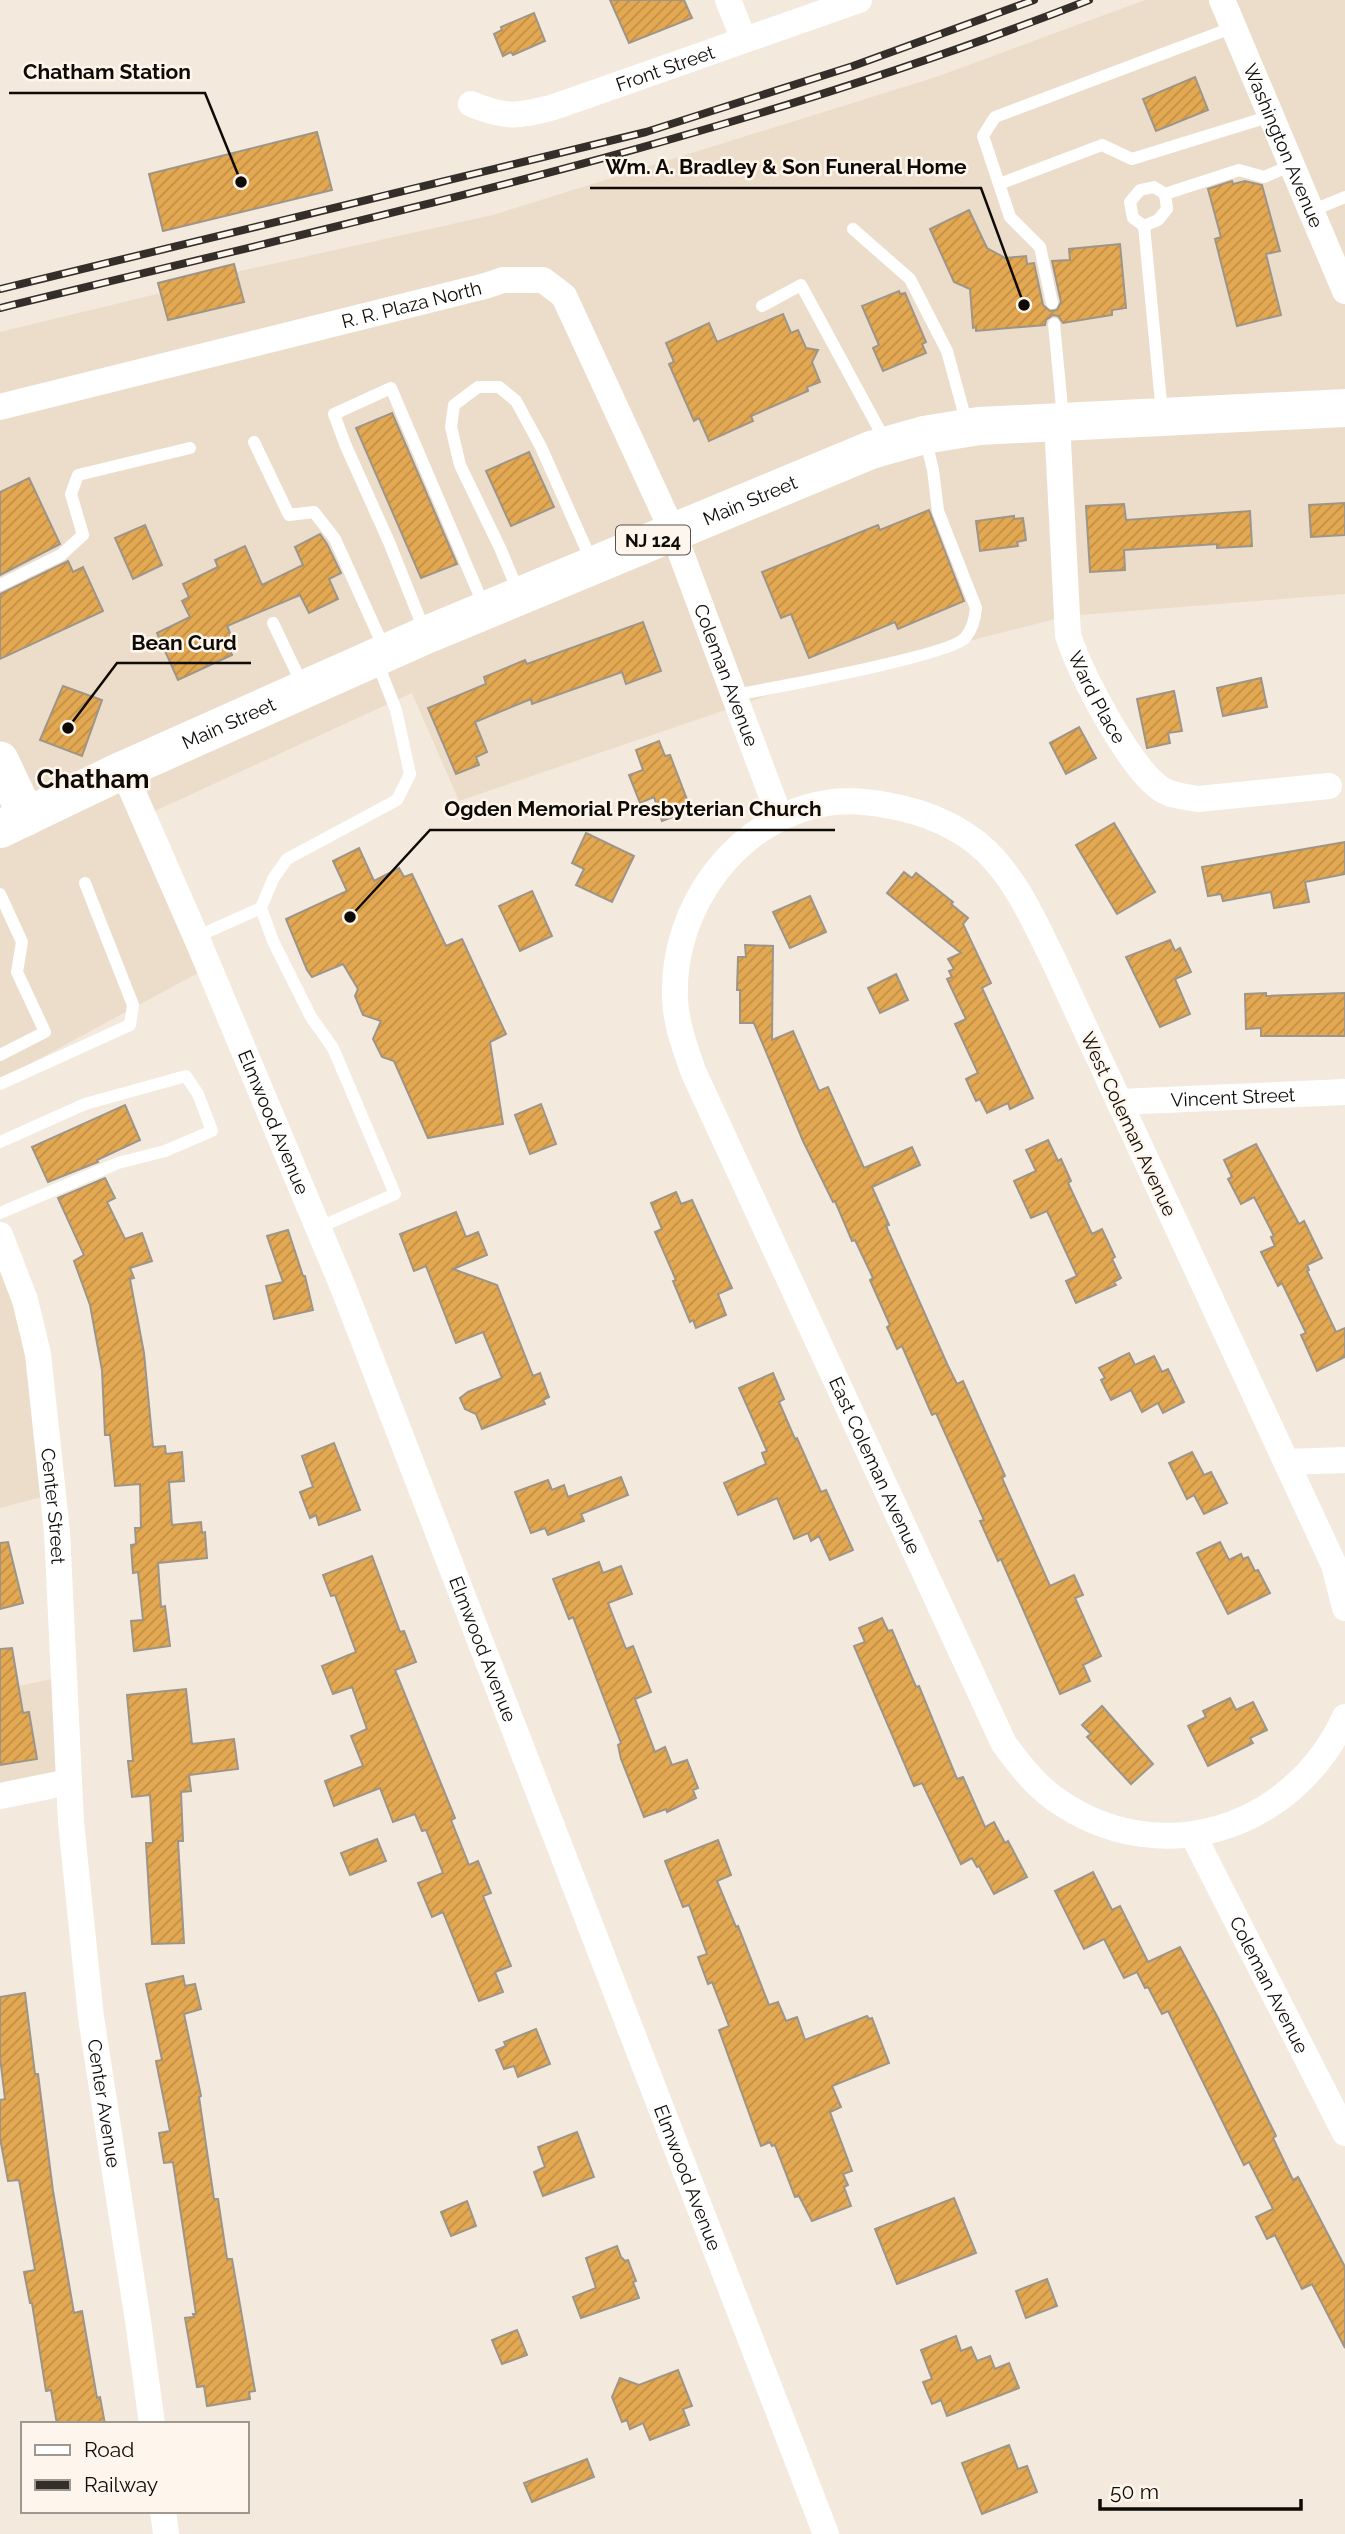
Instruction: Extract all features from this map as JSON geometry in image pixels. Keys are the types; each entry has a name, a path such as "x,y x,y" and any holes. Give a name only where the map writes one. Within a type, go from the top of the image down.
{"main road":[{"name":"Main Street","path":"14,823 124,770 426,635 810,474 888,445 924,435 968,428 1345,408"},
{"path":"0,760 14,823"}],"street":[{"path":"727,0 744,40"},
{"name":"Front Street","path":"471,104 496,114 522,116 859,0"},
{"name":"Washington Avenue","path":"1223,0 1345,291"},
{"name":"R. R. Plaza North","path":"0,407 503,280 543,280 565,296 673,532"},
{"name":"Ward Place","path":"1060,422 1068,635 1080,668 1115,730 1140,766 1161,789 1177,796 1198,799 1329,786"},
{"name":"Coleman Avenue","path":"673,532 780,818"},
{"name":"Elmwood Avenue","path":"124,770 318,1228 826,2534"},
{"name":"West Coleman Avenue","path":"780,818 833,802 870,802 906,808 941,821 972,840 1011,880 1021,895 1119,1102 1334,1565 1345,1608"},
{"name":"East Coleman Avenue","path":"780,818 748,838 722,864 692,910 676,963 675,1000 680,1036 693,1070 1004,1744 1027,1774 1045,1790 1086,1817 1120,1830 1156,1836 1193,1835 1229,1827 1263,1811 1292,1790 1317,1762 1345,1717"},
{"name":"Vincent Street","path":"1119,1102 1345,1092"},
{"name":"Center Street","path":"0,1235 25,1300 38,1354 57,1532 69,1783"},
{"path":"1286,1462 1345,1460"},
{"path":"0,1797 69,1783"},
{"name":"Center Avenue","path":"69,1783 91,2017 152,2422"},
{"name":"Coleman Avenue","path":"1193,1835 1345,2133"},
{"path":"163,2513 166,2534"}],"lane":[{"path":"1052,303 1040,247 1010,217 983,136 995,117 1234,27"},
{"path":"999,184 1102,145 1132,159 1271,116"},
{"path":"1165,194 1239,170 1264,177 1292,165"},
{"path":"1144,226 1158,220 1167,209 1165,194 1154,187 1140,190 1130,202 1133,218 1144,226 1163,417"},
{"path":"1311,211 1345,197"},
{"path":"853,229 910,279 947,351 968,428"},
{"path":"762,306 801,285 888,445"},
{"path":"1054,324 1060,422"},
{"path":"503,603 500,548 460,465 451,428 454,405 478,387 499,387 516,401 541,447 593,565"},
{"path":"426,635 334,414 391,388 503,603"},
{"path":"734,695 804,683 933,652 964,639 974,623 976,608 938,511 933,470 924,435"},
{"path":"254,442 289,515 314,512 335,539 381,656 410,775 397,800 287,859 272,879 261,908 273,941 311,1017 333,1048 395,1194 318,1228"},
{"path":"0,585 61,555 83,534 71,494 78,475 190,448"},
{"path":"273,622 304,690"},
{"path":"0,1084 130,1026 132,1004 85,883"},
{"path":"0,894 22,942 17,972 45,1032 0,1055"},
{"path":"196,937 261,908"},
{"path":"0,1142 85,1104 186,1076 198,1094 212,1131 165,1151 118,1163 0,1213"}],"shaded area":[{"path":"1145,0 1345,0 1345,594 1067,616 804,683 459,801 412,693 144,816 209,967 0,1080 0,332 161,293 169,320 244,302 236,272 493,215 936,77"},
{"path":"0,1237 38,1349 53,1494 0,1508"},
{"path":"66,1676 68,1786 0,1800 0,1690"}],"building":[{"path":"610,0 684,0 692,18 629,43"},
{"path":"534,13 545,41 513,55 511,52 503,56 494,34 502,30 501,27"},
{"path":"1195,77 1208,110 1156,131 1143,99"},
{"path":"317,132 332,190 163,231 149,174"},
{"path":"1232,181 1233,184 1245,181 1262,185 1280,251 1266,254 1281,315 1237,326 1215,239 1221,237 1208,189"},
{"path":"969,210 987,248 1005,258 1026,256 1027,264 1034,263 1043,305 1050,311 1057,310 1061,302 1052,261 1070,260 1069,249 1120,244 1126,308 1112,310 1112,315 1063,323 1058,316 1053,315 1046,320 1045,325 976,331 976,327 973,328 970,289 954,282 930,229"},
{"path":"234,264 244,302 168,320 158,283"},
{"path":"899,291 900,294 905,293 926,342 922,344 926,353 883,371 873,348 879,345 862,306"},
{"path":"783,314 791,333 798,330 806,348 818,350 812,362 820,382 807,387 808,391 751,416 753,421 709,441 699,418 694,421 669,364 674,362 666,343 709,323 717,342"},
{"path":"392,413 457,564 421,578 356,428"},
{"path":"529,452 554,507 511,526 486,471"},
{"path":"29,478 60,544 0,575 0,492"},
{"path":"1345,503 1345,535 1311,537 1309,505"},
{"path":"1124,504 1126,520 1250,511 1252,546 1217,548 1217,544 1124,550 1125,570 1090,572 1086,506"},
{"path":"929,510 964,601 898,629 895,622 809,658 791,614 781,618 762,572 878,525 880,530"},
{"path":"1014,516 1014,519 1023,518 1026,540 1017,542 1018,546 980,551 976,521"},
{"path":"145,525 162,565 133,579 115,538"},
{"path":"320,534 341,573 329,579 338,599 309,613 300,595 227,626 236,647 230,650 232,655 178,680 157,633 190,617 182,601 189,597 183,584 218,567 215,560 245,546 262,585 303,565 295,547"},
{"path":"68,561 73,572 83,567 103,611 0,659 0,594"},
{"path":"643,622 661,671 626,684 622,672 532,704 531,699 475,722 487,752 476,757 479,765 456,774 428,708 486,684 484,677 525,660 527,664"},
{"path":"1261,678 1267,707 1223,716 1217,688"},
{"path":"63,686 102,700 82,756 40,740"},
{"path":"1174,691 1182,731 1168,733 1170,743 1147,748 1137,699"},
{"path":"1079,727 1096,758 1066,774 1050,743"},
{"path":"659,741 665,756 670,755 691,810 662,821 654,797 640,803 629,775 643,770 636,750"},
{"path":"1114,823 1155,892 1117,914 1076,845"},
{"path":"586,833 634,856 612,902 576,885 584,869 572,863"},
{"path":"1345,842 1345,874 1305,882 1309,902 1274,908 1271,892 1223,901 1221,894 1208,896 1202,867"},
{"path":"359,848 374,881 399,868 404,877 412,874 446,946 462,939 506,1034 490,1042 503,1124 428,1138 394,1061 382,1057 373,1039 381,1021 363,1015 355,996 358,989 343,964 312,977 307,970 286,919 347,891 333,861"},
{"path":"904,872 912,878 916,873 953,902 951,904 968,918 963,924 991,983 982,988 1033,1098 1010,1109 1008,1103 987,1113 980,1099 976,1101 966,1079 978,1073 955,1024 966,1019 947,979 952,977 949,971 954,969 948,959 961,953 887,893"},
{"path":"532,891 552,936 520,951 499,906"},
{"path":"810,896 826,932 790,948 773,912"},
{"path":"1170,940 1175,951 1180,948 1191,972 1175,979 1190,1014 1160,1027 1126,957"},
{"path":"745,945 773,946 772,1040 793,1031 819,1091 828,1087 864,1168 912,1147 920,1165 872,1187 889,1225 886,1226 948,1366 957,1384 963,1381 1050,1586 1074,1575 1083,1595 1075,1598 1101,1656 1083,1665 1090,1681 1060,1694 1001,1559 998,1561 980,1521 984,1520 936,1413 932,1415 902,1346 897,1349 887,1327 890,1325 870,1280 873,1278 803,1141 754,1023 740,1023 738,957 746,957"},
{"path":"896,974 908,1000 880,1013 868,988"},
{"path":"1266,993 1266,996 1345,993 1345,1036 1261,1036 1261,1028 1246,1029 1245,994"},
{"path":"541,1104 556,1144 530,1154 515,1115"},
{"path":"125,1105 140,1140 97,1160 98,1162 48,1182 32,1147"},
{"path":"1048,1140 1058,1161 1061,1159 1071,1181 1068,1183 1092,1234 1102,1229 1121,1278 1114,1282 1116,1285 1076,1303 1066,1281 1077,1276 1047,1211 1031,1218 1014,1181 1036,1171 1026,1150"},
{"path":"1256,1144 1299,1224 1304,1221 1322,1258 1307,1265 1307,1271 1336,1332 1345,1328 1345,1357 1317,1371 1301,1335 1306,1333 1282,1283 1278,1286 1261,1252 1275,1246 1271,1237 1274,1236 1254,1197 1241,1204 1228,1179 1232,1177 1224,1160"},
{"path":"105,1178 115,1198 107,1202 125,1239 142,1233 152,1261 130,1268 134,1278 130,1279 144,1353 153,1447 165,1446 166,1454 182,1452 184,1481 169,1482 172,1525 201,1522 202,1533 205,1532 207,1558 158,1563 161,1607 165,1606 170,1646 134,1651 131,1621 143,1620 138,1572 133,1573 131,1545 136,1544 135,1528 141,1528 140,1484 115,1486 110,1435 105,1435 102,1370 90,1305 74,1261 84,1255 58,1198"},
{"path":"676,1192 681,1204 692,1200 732,1288 718,1294 726,1315 696,1328 693,1320 690,1322 673,1281 676,1280 655,1232 662,1229 651,1203"},
{"path":"456,1212 466,1237 478,1232 487,1255 453,1269 497,1285 533,1376 540,1373 549,1397 543,1400 545,1404 482,1429 476,1414 465,1409 460,1398 502,1378 483,1332 456,1343 426,1266 414,1271 400,1234"},
{"path":"288,1230 305,1276 313,1310 274,1319 266,1286 283,1282 267,1236"},
{"path":"1129,1353 1135,1365 1154,1356 1162,1372 1168,1369 1184,1402 1163,1413 1158,1403 1142,1412 1131,1390 1111,1400 1101,1380 1105,1378 1099,1368"},
{"path":"773,1373 784,1399 779,1402 795,1439 797,1438 821,1492 826,1490 853,1550 830,1560 819,1536 811,1541 808,1533 794,1539 777,1498 738,1515 724,1483 766,1464 762,1453 767,1451 739,1388"},
{"path":"334,1443 360,1510 319,1525 316,1515 310,1518 300,1492 313,1487 302,1456"},
{"path":"1192,1452 1204,1475 1211,1472 1227,1503 1204,1514 1194,1495 1187,1499 1169,1463"},
{"path":"621,1477 628,1495 581,1514 584,1521 548,1535 545,1528 531,1533 515,1492 548,1480 552,1490 564,1485 568,1497"},
{"path":"8,1542 23,1603 0,1609 0,1543"},
{"path":"1220,1542 1229,1560 1241,1554 1243,1559 1248,1557 1270,1593 1228,1614 1197,1553"},
{"path":"372,1556 400,1632 404,1631 416,1662 395,1670 455,1818 451,1820 469,1865 478,1861 491,1893 483,1896 511,1966 495,1972 503,1992 479,2001 443,1912 432,1917 418,1883 443,1873 426,1830 422,1831 415,1814 393,1822 380,1788 334,1806 325,1781 363,1766 351,1736 367,1729 352,1687 333,1694 322,1666 356,1652 335,1595 331,1596 323,1575"},
{"path":"599,1562 603,1573 621,1566 632,1594 608,1603 626,1649 633,1646 651,1692 635,1699 655,1752 665,1747 672,1765 687,1760 698,1788 693,1790 696,1798 667,1812 666,1809 644,1817 621,1759 618,1745 621,1743 573,1617 569,1619 553,1579"},
{"path":"882,1618 888,1631 892,1630 916,1687 919,1686 957,1779 963,1777 985,1827 994,1822 1005,1843 1008,1841 1027,1877 994,1894 972,1858 961,1864 922,1783 914,1786 854,1646 865,1642 859,1628"},
{"path":"12,1648 23,1713 29,1712 37,1759 0,1765 0,1649"},
{"path":"186,1689 192,1744 234,1739 238,1769 189,1775 191,1791 181,1792 183,1841 178,1841 184,1943 152,1944 146,1843 153,1843 150,1795 132,1797 128,1761 133,1761 127,1695"},
{"path":"1230,1698 1236,1710 1253,1702 1267,1730 1250,1738 1253,1743 1208,1766 1188,1726 1206,1717 1203,1711"},
{"path":"1102,1706 1153,1764 1131,1784 1087,1737 1091,1734 1082,1725"},
{"path":"377,1839 386,1861 350,1875 341,1853"},
{"path":"718,1840 731,1875 717,1881 769,2005 778,2002 786,2021 797,2017 805,2040 867,2016 872,2018 889,2063 832,2086 841,2107 830,2112 852,2171 843,2174 848,2185 844,2187 851,2206 812,2221 799,2196 795,2197 775,2145 772,2146 770,2142 761,2146 719,2030 729,2026 712,1982 708,1984 698,1957 707,1954 689,1905 683,1907 665,1861"},
{"path":"1093,1872 1112,1910 1120,1906 1148,1962 1180,1947 1218,2018 1276,2136 1273,2138 1293,2180 1298,2177 1345,2267 1345,2348 1312,2284 1302,2289 1275,2235 1267,2239 1256,2217 1273,2209 1249,2162 1244,2165 1168,2011 1162,2014 1137,1972 1124,1978 1104,1939 1084,1949 1055,1891"},
{"path":"183,1976 185,1986 195,1984 201,2009 184,2014 201,2096 199,2097 214,2199 218,2199 227,2259 232,2259 255,2391 249,2392 250,2399 207,2406 204,2386 197,2387 185,2318 194,2317 193,2314 196,2314 173,2162 164,2163 159,2133 170,2131 156,2061 162,2060 146,1984"},
{"path":"25,1993 35,2074 38,2074 53,2191 74,2313 82,2311 97,2398 100,2397 105,2422 57,2422 51,2390 46,2391 32,2303 24,2272 35,2270 19,2180 8,2181 0,2138 0,2100 5,2099 0,2057 0,1997"},
{"path":"536,2029 550,2064 518,2077 514,2066 504,2069 496,2050 506,2046 504,2042"},
{"path":"577,2132 594,2177 543,2196 534,2172 545,2167 538,2147"},
{"path":"954,2198 976,2253 897,2284 875,2229"},
{"path":"467,2201 476,2226 451,2236 441,2212"},
{"path":"617,2246 621,2257 625,2261 628,2260 639,2298 581,2318 573,2297 596,2288 586,2258"},
{"path":"1047,2279 1057,2306 1026,2318 1016,2291"},
{"path":"517,2330 527,2355 502,2364 492,2340"},
{"path":"956,2336 961,2351 971,2347 977,2361 990,2356 995,2369 1009,2363 1019,2388 947,2416 941,2400 932,2404 923,2382 932,2379 921,2350"},
{"path":"678,2370 692,2406 683,2409 689,2425 650,2440 643,2423 630,2429 627,2420 622,2422 612,2397 620,2378 639,2385"},
{"path":"1009,2445 1018,2469 1027,2466 1037,2492 982,2514 962,2463"},
{"path":"587,2459 594,2477 532,2502 524,2483"}],"railway":[{"path":"0,289 646,132 853,66 1034,0"},
{"path":"0,308 413,208 686,135 822,94 1089,0"}],"place":[{"name":"Chatham Station","path":"241,182"},
{"name":"Wm. A. Bradley & Son Funeral Home","path":"1024,305"},
{"name":"Bean Curd","path":"68,728"},
{"name":"Ogden Memorial Presbyterian Church","path":"350,917"}],"district":[{"name":"Chatham","path":"93,779"}]}
